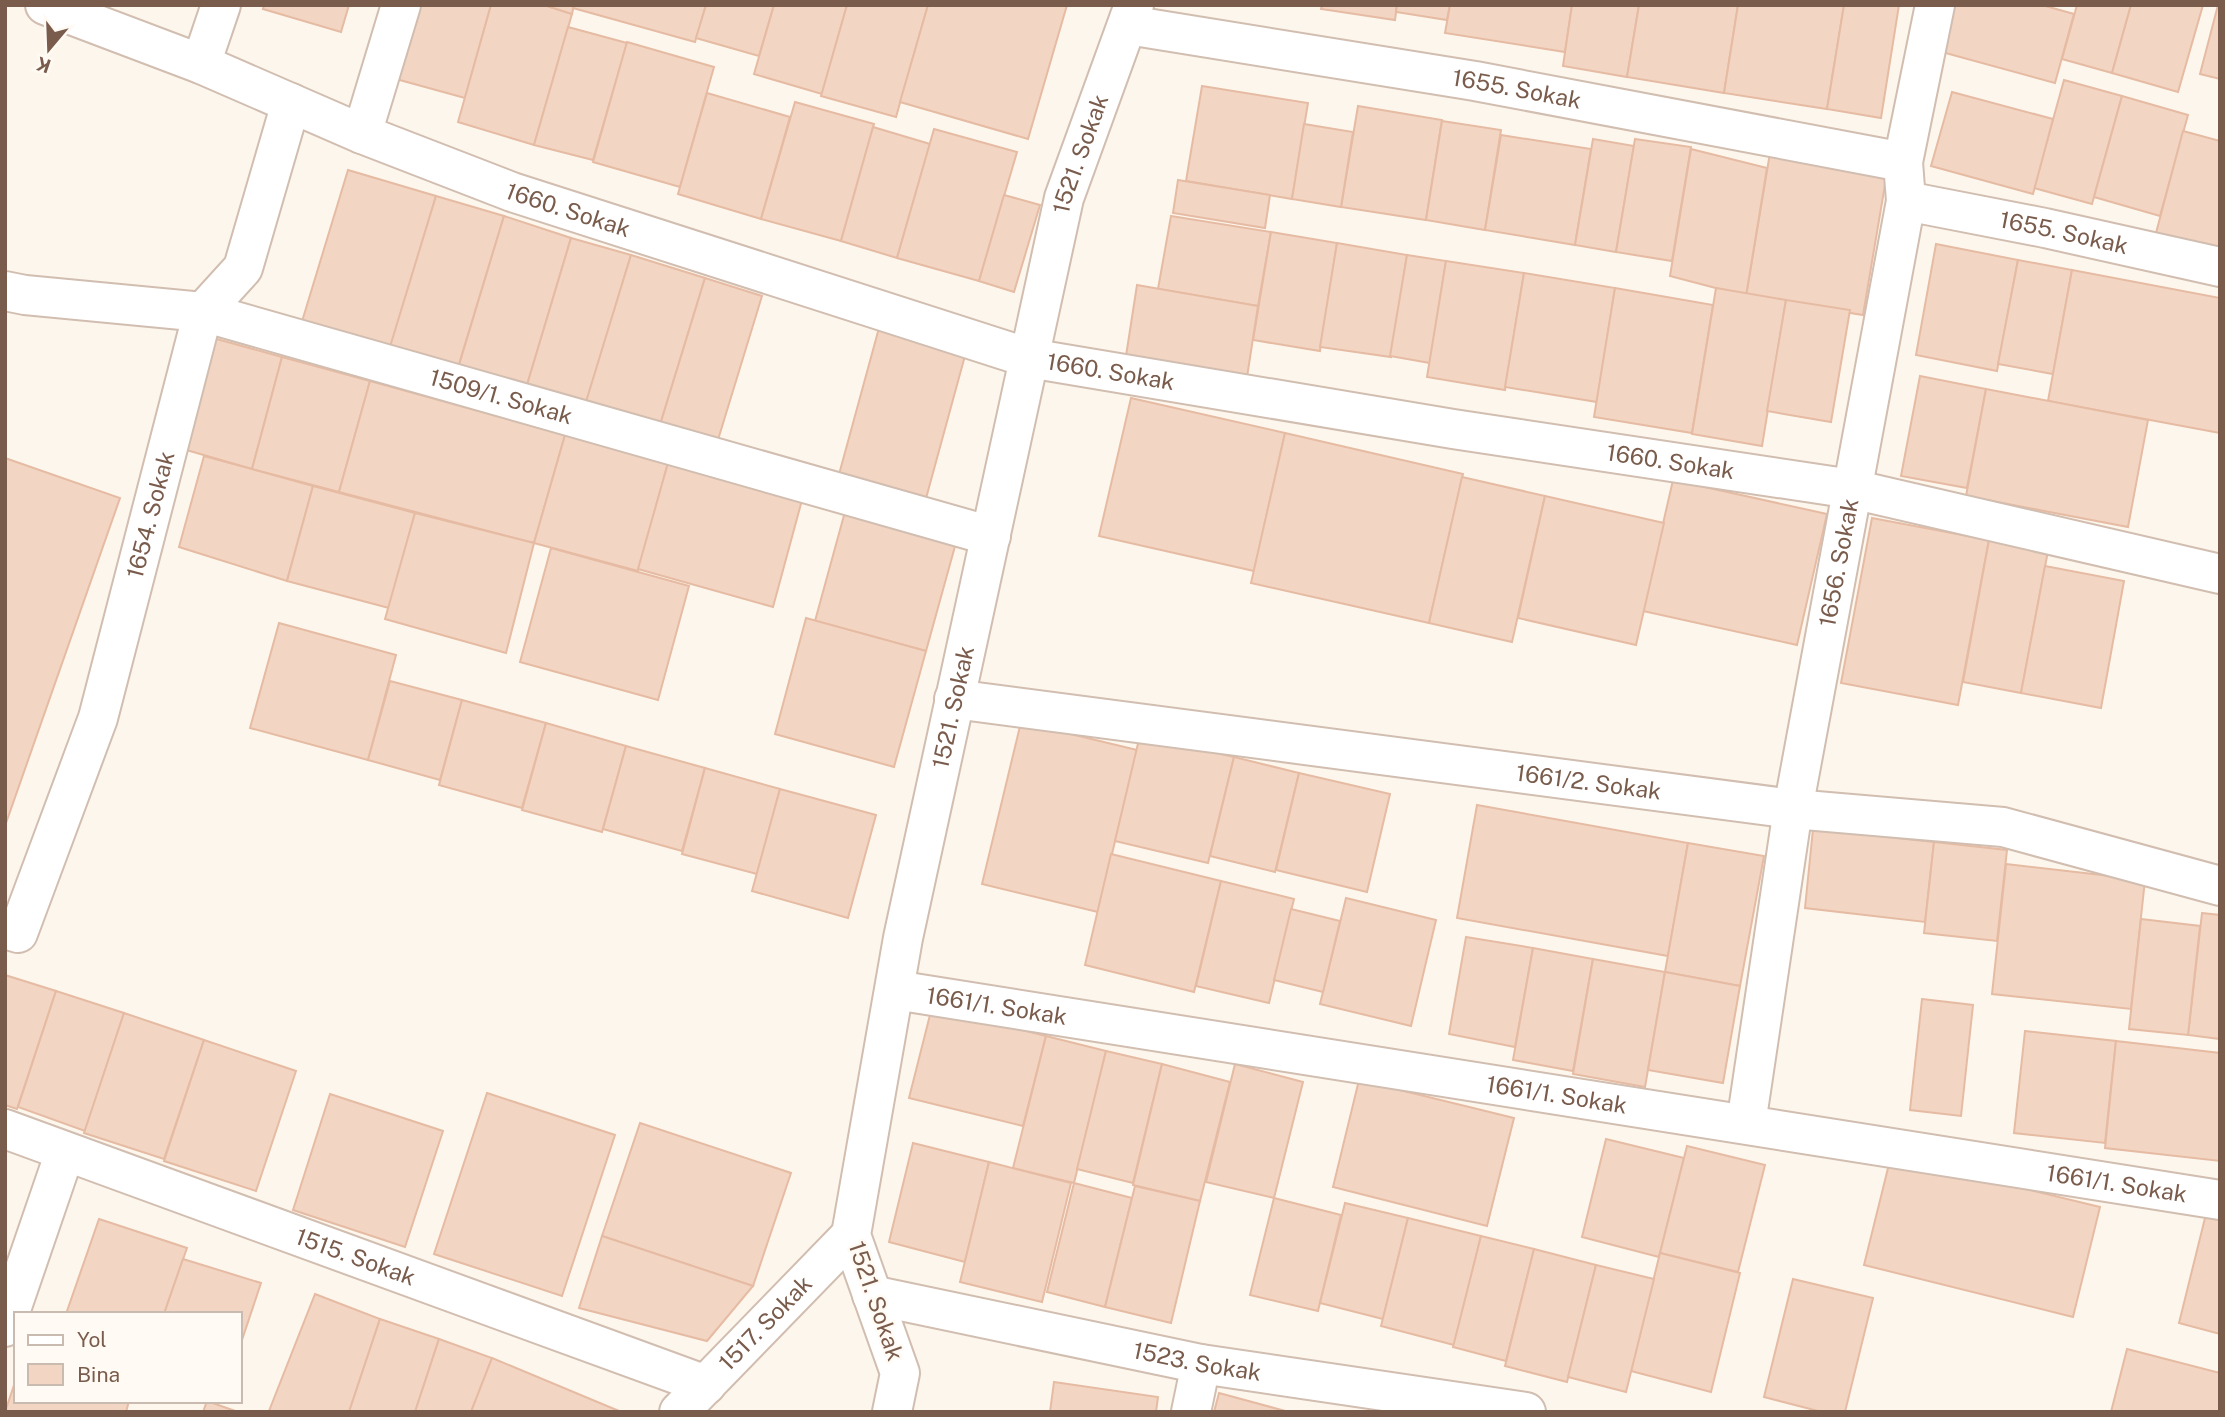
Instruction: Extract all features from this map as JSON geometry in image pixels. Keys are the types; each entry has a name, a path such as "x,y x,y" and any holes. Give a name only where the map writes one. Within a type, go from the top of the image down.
{"street":[{"name":"1660. Sokak","path":"44,5 201,64 362,134 512,192 1029,358 1453,429 1852,489 2220,575"},
{"path":"201,64 221,5"},
{"path":"362,134 401,5"},
{"name":"1656. Sokak","path":"1746,1124 1793,810 1906,201 1903,162 1935,5"},
{"name":"1655. Sokak","path":"1131,15 1903,162"},
{"name":"1521. Sokak","path":"892,1412 900,1373 851,1235 903,938 1064,198 1131,15"},
{"name":"1654. Sokak","path":"12,931 98,718 203,312 243,268 291,103"},
{"name":"1655. Sokak","path":"1906,201 2220,267"},
{"name":"1509/1. Sokak","path":"5,291 203,312 991,536"},
{"name":"1661/2. Sokak","path":"954,699 1793,810 2003,827 2220,886"},
{"name":"1661/1. Sokak","path":"895,990 2220,1200"},
{"name":"1515. Sokak","path":"5,1129 706,1385"},
{"path":"5,1327 65,1152"},
{"name":"1517. Sokak","path":"679,1412 851,1235"},
{"name":"1523. Sokak","path":"872,1295 1201,1364 1503,1410"},
{"path":"1191,1412 1201,1364"}],"building":[{"path":"264,5 349,5 341,32 263,9"},
{"path":"417,5 491,5 465,98 396,79"},
{"path":"491,5 544,5 572,14 534,145 458,122"},
{"path":"544,5 574,5 572,14"},
{"path":"574,5 706,5 695,42 573,8"},
{"path":"706,5 774,5 759,56 696,38"},
{"path":"774,5 847,5 822,94 754,74"},
{"path":"847,5 928,5 896,117 821,96"},
{"path":"928,5 1067,5 1028,139 900,102"},
{"path":"1322,5 1397,5 1395,20 1321,9"},
{"path":"1397,5 1450,5 1447,20 1396,12"},
{"path":"1450,5 1572,5 1565,52 1445,33"},
{"path":"1572,5 1639,5 1627,77 1563,66"},
{"path":"1639,5 1738,5 1724,93 1627,77"},
{"path":"1738,5 1844,5 1827,109 1724,93"},
{"path":"1844,5 1899,5 1881,118 1827,109"},
{"path":"1955,5 2042,5 2074,14 2055,83 1942,52"},
{"path":"2077,5 2131,5 2112,73 2062,59"},
{"path":"2131,5 2203,5 2178,92 2112,73"},
{"path":"2220,5 2220,79 2200,74"},
{"path":"568,27 627,43 593,160 534,145"},
{"path":"627,42 714,67 680,187 593,162"},
{"path":"2064,80 2122,96 2092,204 2034,188"},
{"path":"1202,86 1308,103 1292,199 1186,181"},
{"path":"1952,92 2053,119 2033,194 1931,166"},
{"path":"707,93 790,117 761,219 678,194"},
{"path":"2122,96 2188,115 2160,216 2094,197"},
{"path":"795,102 874,124 841,241 761,219"},
{"path":"1358,106 1442,120 1426,220 1341,207"},
{"path":"1442,121 1501,130 1485,230 1426,220"},
{"path":"1304,124 1353,132 1341,207 1292,199"},
{"path":"873,127 930,144 897,258 841,241"},
{"path":"934,129 1017,152 979,281 897,258"},
{"path":"2183,131 2220,141 2220,251 2156,233"},
{"path":"1501,135 1591,149 1575,245 1485,230"},
{"path":"1593,139 1634,146 1616,252 1575,245"},
{"path":"1635,139 1691,147 1672,261 1616,252"},
{"path":"1771,147 1888,167 1863,315 1746,296"},
{"path":"1691,149 1767,168 1746,296 1670,276"},
{"path":"348,170 436,196 388,355 300,328"},
{"path":"1178,180 1270,195 1265,228 1173,213"},
{"path":"1004,195 1040,205 1014,292 979,281"},
{"path":"436,196 504,216 457,371 389,350"},
{"path":"504,216 571,238 527,385 459,365"},
{"path":"1171,216 1271,232 1258,306 1158,289"},
{"path":"1271,232 1337,243 1320,351 1253,340"},
{"path":"571,238 631,255 586,403 527,385"},
{"path":"1337,243 1407,255 1391,357 1320,347"},
{"path":"1936,244 2018,260 1997,371 1916,355"},
{"path":"631,255 705,278 659,428 585,405"},
{"path":"1407,255 1446,261 1430,363 1390,356"},
{"path":"2018,260 2072,270 2053,374 1998,364"},
{"path":"1446,261 1524,273 1505,390 1427,377"},
{"path":"2072,270 2220,298 2220,433 2048,401"},
{"path":"1524,273 1615,288 1597,402 1505,387"},
{"path":"705,278 762,296 717,443 660,425"},
{"path":"1137,285 1258,306 1247,377 1126,356"},
{"path":"1615,288 1713,305 1692,433 1594,417"},
{"path":"1716,288 1786,300 1762,446 1692,434"},
{"path":"1786,300 1850,310 1831,422 1767,411"},
{"path":"879,328 966,352 925,502 838,478"},
{"path":"213,338 282,357 252,469 183,449"},
{"path":"282,357 370,381 339,492 252,469"},
{"path":"1920,376 1986,389 1967,488 1901,476"},
{"path":"370,381 565,435 534,543 339,492"},
{"path":"1986,389 2148,420 2128,527 1966,496"},
{"path":"1131,398 1285,433 1254,571 1099,536"},
{"path":"1285,433 1463,474 1429,623 1251,583"},
{"path":"565,435 668,463 638,571 534,543"},
{"path":"204,456 313,486 287,581 179,547"},
{"path":"5,458 120,498 5,826"},
{"path":"668,463 802,500 773,607 638,569"},
{"path":"1462,477 1545,496 1512,642 1429,623"},
{"path":"1673,480 1827,514 1797,645 1643,611"},
{"path":"313,486 415,513 389,608 287,581"},
{"path":"1545,496 1664,523 1636,645 1518,618"},
{"path":"846,508 957,539 926,651 815,621"},
{"path":"415,513 534,543 506,653 385,619"},
{"path":"1872,518 1989,540 1958,705 1841,683"},
{"path":"1989,540 2048,551 2021,693 1963,682"},
{"path":"551,548 689,586 658,700 520,662"},
{"path":"2045,566 2124,581 2101,708 2021,693"},
{"path":"806,618 926,651 894,767 775,734"},
{"path":"279,623 396,655 368,760 250,728"},
{"path":"390,681 462,700 440,780 368,760"},
{"path":"462,700 546,723 522,808 439,785"},
{"path":"1021,722 1137,750 1098,912 982,884"},
{"path":"546,723 626,746 602,832 522,810"},
{"path":"1140,735 1234,757 1208,863 1115,841"},
{"path":"626,746 705,768 682,851 603,829"},
{"path":"1234,757 1299,773 1275,872 1210,856"},
{"path":"705,768 780,789 757,874 682,854"},
{"path":"1299,773 1390,794 1367,892 1276,870"},
{"path":"780,789 876,815 848,918 752,891"},
{"path":"1477,805 1688,843 1668,956 1457,918"},
{"path":"1813,829 1934,842 1925,922 1805,908"},
{"path":"1934,842 2007,850 1997,941 1924,933"},
{"path":"1688,843 1764,856 1740,986 1665,972"},
{"path":"1111,854 1221,881 1194,992 1085,965"},
{"path":"2006,864 2145,880 2131,1009 1992,994"},
{"path":"1221,881 1294,899 1269,1003 1196,986"},
{"path":"1346,898 1436,920 1411,1026 1320,1004"},
{"path":"1291,909 1340,921 1323,992 1274,980"},
{"path":"2202,913 2220,915 2220,1039 2188,1035"},
{"path":"2141,919 2200,926 2188,1035 2129,1029"},
{"path":"1466,937 1533,948 1515,1047 1449,1034"},
{"path":"1533,948 1593,959 1573,1071 1513,1060"},
{"path":"1593,959 1665,972 1645,1087 1573,1074"},
{"path":"1665,972 1740,986 1723,1083 1648,1070"},
{"path":"5,975 56,991 17,1109 5,1105"},
{"path":"56,991 124,1013 85,1131 18,1107"},
{"path":"1922,999 1973,1005 1961,1116 1910,1110"},
{"path":"932,1007 1046,1036 1023,1126 909,1098"},
{"path":"124,1013 204,1040 164,1159 84,1133"},
{"path":"2025,1031 2116,1041 2105,1143 2014,1133"},
{"path":"1046,1036 1106,1051 1074,1183 1013,1168"},
{"path":"204,1040 296,1071 256,1191 164,1161"},
{"path":"2116,1041 2220,1053 2220,1161 2105,1148"},
{"path":"1106,1051 1162,1064 1133,1183 1077,1169"},
{"path":"1162,1064 1230,1082 1200,1201 1133,1185"},
{"path":"1235,1064 1303,1082 1274,1198 1206,1182"},
{"path":"1359,1080 1514,1118 1487,1226 1333,1187"},
{"path":"487,1093 615,1135 562,1296 434,1254"},
{"path":"330,1094 443,1131 405,1247 293,1210"},
{"path":"640,1123 791,1173 753,1286 602,1236"},
{"path":"1606,1139 1684,1158 1659,1257 1582,1237"},
{"path":"913,1143 989,1162 965,1262 889,1242"},
{"path":"1687,1146 1765,1165 1738,1272 1660,1253"},
{"path":"1891,1156 2100,1207 2073,1317 1864,1265"},
{"path":"989,1162 1071,1183 1042,1302 960,1282"},
{"path":"1074,1183 1132,1198 1105,1307 1047,1292"},
{"path":"1135,1186 1200,1201 1171,1323 1105,1307"},
{"path":"1274,1198 1341,1215 1318,1311 1250,1295"},
{"path":"1345,1203 1408,1218 1383,1319 1320,1303"},
{"path":"2207,1210 2220,1213 2220,1334 2179,1323"},
{"path":"1408,1218 1481,1236 1454,1345 1381,1326"},
{"path":"99,1219 187,1248 165,1312 67,1312"},
{"path":"602,1236 753,1286 707,1341 579,1308"},
{"path":"1481,1236 1534,1249 1506,1361 1453,1347"},
{"path":"1534,1249 1596,1265 1567,1382 1505,1366"},
{"path":"1660,1253 1740,1273 1711,1392 1631,1371"},
{"path":"183,1259 261,1283 242,1340 242,1312 165,1312"},
{"path":"1596,1265 1654,1279 1626,1392 1568,1377"},
{"path":"1793,1279 1873,1298 1845,1412 1822,1412 1764,1397"},
{"path":"315,1294 380,1319 349,1412 269,1411"},
{"path":"380,1319 439,1339 415,1412 349,1412"},
{"path":"439,1339 492,1358 471,1412 415,1412"},
{"path":"2127,1349 2220,1373 2220,1412 2111,1412"},
{"path":"492,1358 619,1411 471,1412"},
{"path":"1054,1382 1158,1397 1156,1412 1050,1412"},
{"path":"14,1385 14,1403 128,1403 126,1412 5,1412"},
{"path":"1219,1393 1289,1412 1214,1412"},
{"path":"206,1403 213,1403 238,1412 203,1412"}]}
